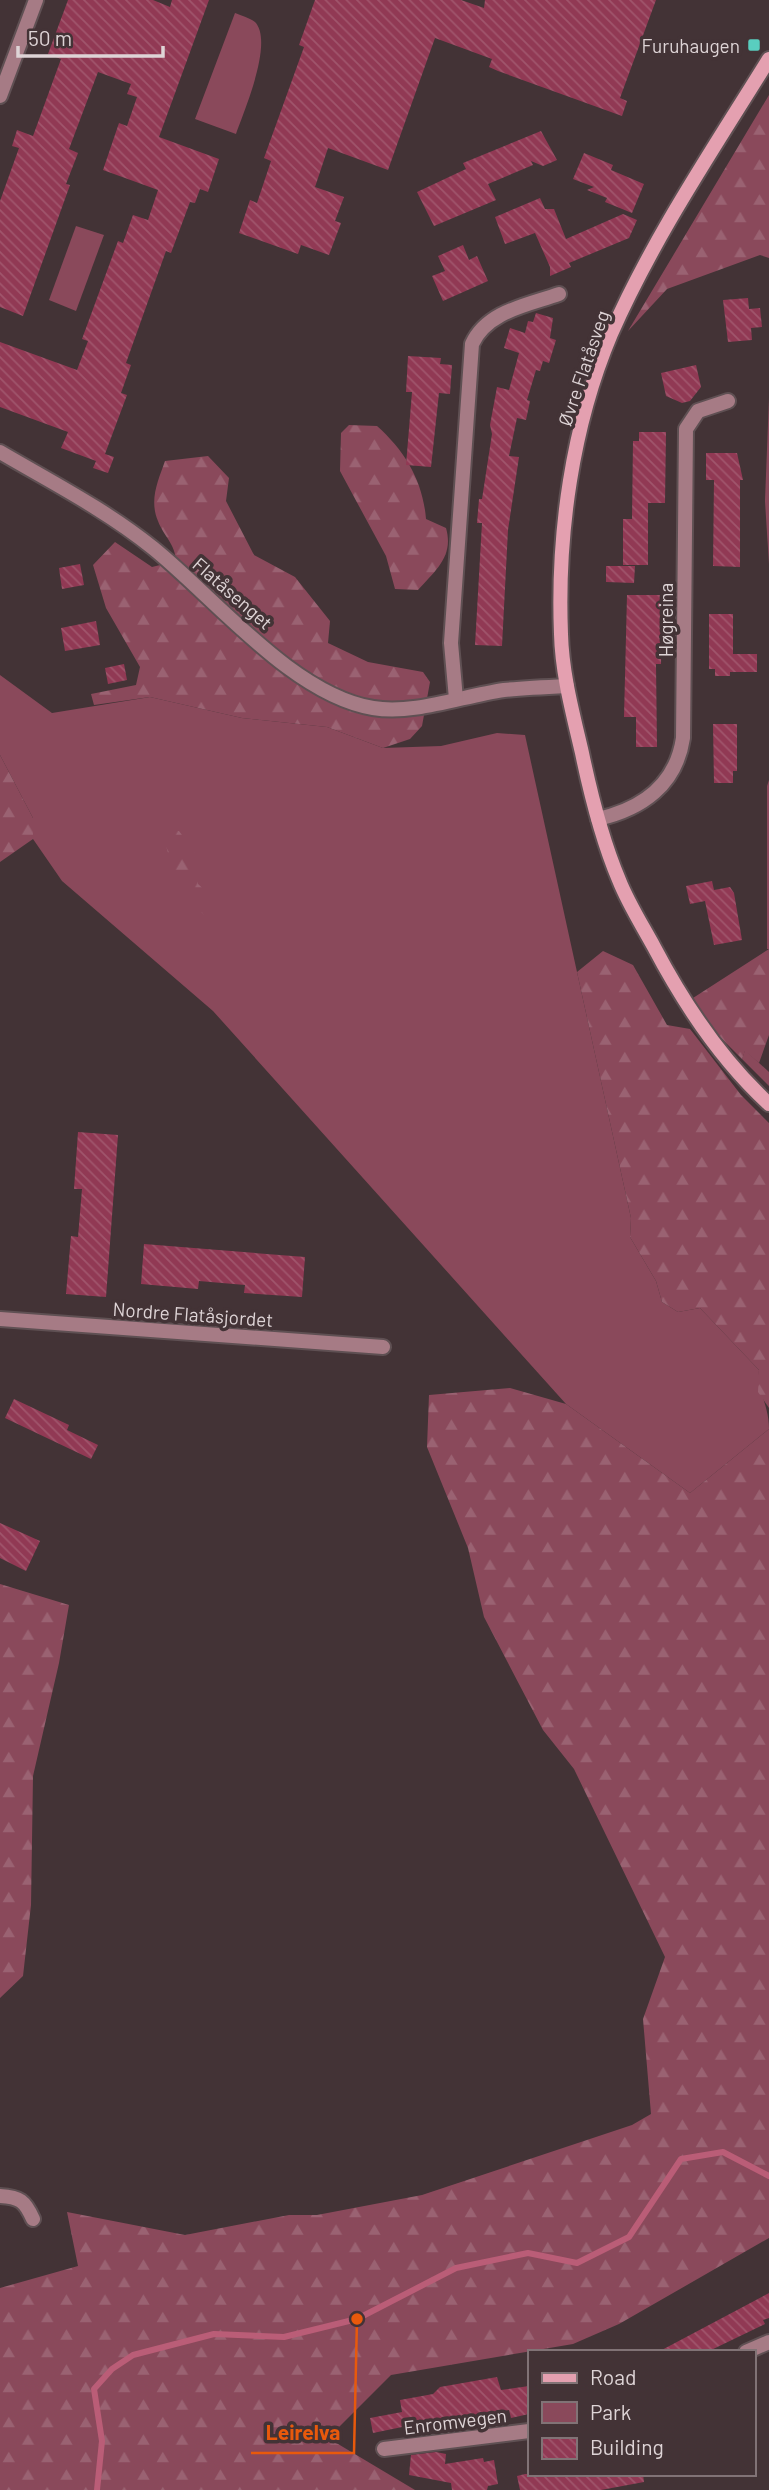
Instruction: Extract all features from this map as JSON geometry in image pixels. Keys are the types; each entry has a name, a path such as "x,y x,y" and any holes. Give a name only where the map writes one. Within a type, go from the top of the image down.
{"street":[{"path":"0,96 36,0"},
{"name":"Øvre Flatåsveg","path":"567,686 561,635 561,548 577,445 592,390 611,334 653,252 769,59"},
{"path":"456,699 451,643 472,344 478,330 492,318 559,294"},
{"name":"Høgreina","path":"598,819 618,815 650,797 670,777 679,759 683,738 686,429 698,411 728,401"},
{"name":"Flatåsenget","path":"0,452 151,547 318,689 348,703 377,709 505,690 567,686"},
{"path":"567,686 598,819 619,880 671,979 708,1035 769,1104"},
{"name":"Nordre Flatåsjordet","path":"0,1319 383,1347"},
{"path":"0,2196 17,2197 25,2202 33,2219"},
{"path":"751,2350 769,2342"},
{"name":"Enromvegen","path":"384,2449 528,2431"}],"green space":[{"path":"235,13 255,22 260,32 261,45 256,77 236,134 195,119"},
{"path":"769,95 769,258 760,255 667,289 628,331"},
{"path":"76,226 104,235 76,311 49,300"},
{"path":"769,398 769,564 765,501"},
{"path":"349,425 377,426 387,436 404,456 417,479 426,519 446,528 448,547 442,562 418,590 395,589 386,556 340,471 341,433"},
{"path":"208,456 229,478 226,501 254,555 295,577 330,621 328,643 368,662 423,672 430,682 422,726 410,739 383,748 327,727 242,718 150,697 94,705 91,694 136,685 140,667 106,608 93,565 115,542 152,567 176,561 174,549 160,527 155,513 157,483 165,461"},
{"path":"0,675 52,713 150,697 242,718 327,727 383,748 441,746 497,733 525,735 631,1218 630,1237 656,1281 662,1302 678,1312 700,1308 759,1370 769,1429 690,1493 566,1404 213,1011 62,881 33,839 33,818 0,755"},
{"path":"0,755 33,818 33,839 0,862"},
{"path":"769,780 769,949 767,949 767,786"},
{"path":"165,831 179,831 198,857 198,884 212,897 216,912 205,916 184,888 168,852"},
{"path":"769,949 769,1035 759,1063 745,1051 742,1059 713,1030 693,998"},
{"path":"603,951 633,965 667,1025 690,1029 741,1095 769,1123 769,1408 758,1392 759,1370 700,1308 678,1312 662,1302 656,1281 630,1237 631,1218 577,972"},
{"path":"745,1050 769,1072 769,1086 742,1059"},
{"path":"510,1388 566,1404 690,1493 769,1429 769,2238 619,2324 573,2344 391,2375 328,2438 415,2490 0,2490 0,2288 78,2266 67,2212 185,2235 289,2215 317,2215 422,2195 632,2125 651,2114 643,2019 665,1957 574,1769 543,1730 484,1617 468,1548 427,1447 429,1395"},
{"path":"0,1584 69,1605 59,1663 33,1776 31,1905 23,1976 0,1998"}],"building":[{"path":"68,0 153,0 170,7 172,0 209,0 159,137 219,159 208,192 200,189 195,203 190,202 171,253 166,251 126,363 131,365 121,393 127,395 105,454 114,457 108,473 93,468 96,461 61,448 68,432 0,407 0,342 77,370 88,341 82,339 118,241 123,243 133,215 148,220 158,190 103,170 119,123 127,126 137,97 127,94 131,84 98,72 69,149 78,153 66,184 70,185 23,316 0,307 0,201 19,148 12,146 17,130 33,136 61,59 48,54"},
{"path":"315,0 461,0 484,8 485,0 656,0 620,98 627,101 622,116 498,71 489,67 492,59 435,38 388,170 328,148 315,187 344,197 335,221 341,223 329,255 301,245 298,254 239,233 250,200 257,203 271,161 264,158 304,47 299,45"},
{"path":"541,131 557,160 543,166 531,161 533,165 488,184 496,200 434,226 417,192 466,169 463,163"},
{"path":"584,153 613,165 611,170 644,184 632,213 605,202 607,198 587,190 594,187 573,179"},
{"path":"540,198 545,209 554,209 566,239 623,214 637,220 629,238 569,263 571,267 550,276 550,267 535,233 505,244 495,217"},
{"path":"463,245 469,260 477,256 488,281 443,301 432,276 445,271 438,256"},
{"path":"748,298 749,309 760,308 762,327 751,328 752,340 728,342 723,300"},
{"path":"536,313 553,318 550,338 556,340 549,363 543,361 540,371 536,370 527,400 530,401 526,420 517,418 509,456 519,457 508,530 502,646 475,645 482,523 477,523 492,434 490,425 497,387 509,390 519,353 504,348 510,328 525,333 528,321 533,322"},
{"path":"408,356 441,358 440,364 452,365 450,394 439,393 431,467 406,465 412,392 406,392"},
{"path":"696,365 701,387 690,401 682,403 666,396 661,373"},
{"path":"639,432 666,432 665,503 648,503 648,565 623,565 623,519 632,519 633,441 639,441"},
{"path":"706,453 737,453 743,480 740,480 740,567 713,566 714,480 706,480"},
{"path":"80,564 84,585 62,589 59,568"},
{"path":"606,566 635,566 634,583 606,582"},
{"path":"627,595 662,595 661,664 656,664 657,747 636,747 636,717 624,717"},
{"path":"709,614 733,614 733,654 757,654 757,672 730,672 730,676 715,676 715,669 709,669"},
{"path":"96,621 100,645 65,651 61,628"},
{"path":"124,664 127,680 108,684 105,668"},
{"path":"713,724 737,724 737,771 733,771 733,783 714,783"},
{"path":"712,881 714,890 730,887 734,893 742,940 714,945 705,901 690,904 686,886"},
{"path":"78,1132 118,1135 106,1297 66,1294 71,1236 78,1237 82,1189 74,1189"},
{"path":"144,1244 305,1257 302,1297 244,1293 245,1285 199,1281 198,1289 141,1284"},
{"path":"14,1399 69,1425 67,1430 98,1445 91,1459 5,1418"},
{"path":"0,1523 40,1541 26,1571 0,1558"},
{"path":"769,2293 769,2318 763,2320 765,2324 711,2350 662,2350"},
{"path":"497,2377 501,2390 528,2386 528,2414 511,2418 509,2410 452,2420 451,2417 373,2433 370,2418 402,2412 400,2400 433,2394 440,2387"},
{"path":"436,2452 446,2454 445,2464 483,2458 484,2462 494,2460 498,2484 488,2486 487,2490 452,2490 451,2483 409,2475 411,2455"},
{"path":"517,2476 643,2476 644,2482 601,2490 520,2490"}],"waterway":[{"path":"97,2490 102,2441 94,2389 112,2369 133,2355 214,2334 284,2337 357,2319 456,2268 528,2253 577,2263 629,2237 681,2159 723,2152 769,2176"}],"place":[{"name":"Furuhaugen","path":"754,45"},
{"name":"Leirelva","path":"357,2319"}]}
